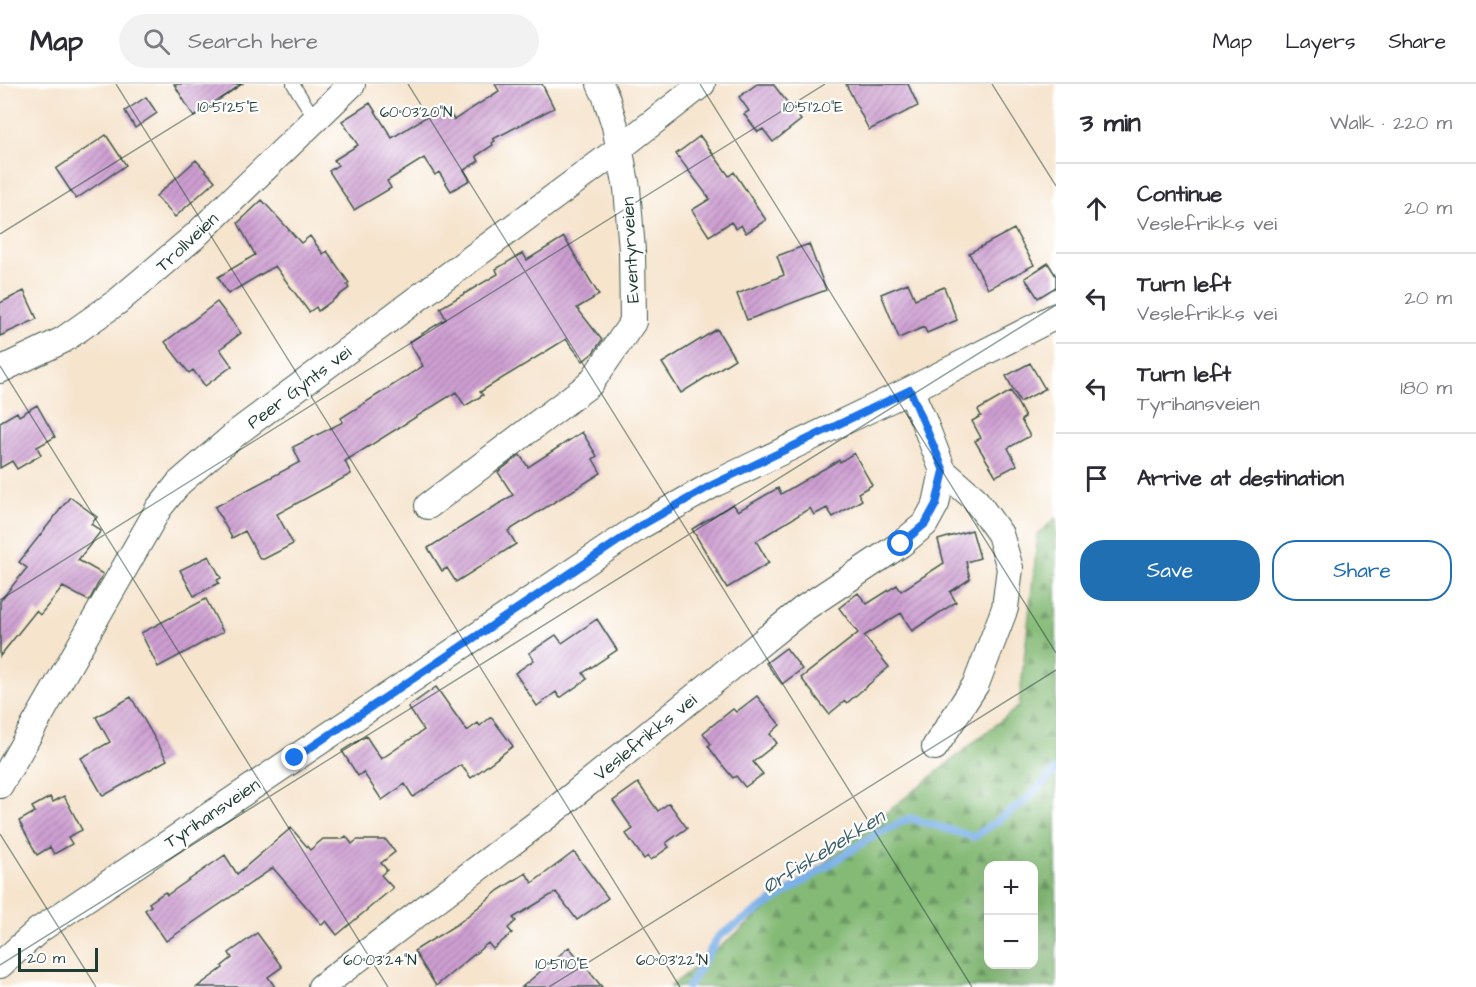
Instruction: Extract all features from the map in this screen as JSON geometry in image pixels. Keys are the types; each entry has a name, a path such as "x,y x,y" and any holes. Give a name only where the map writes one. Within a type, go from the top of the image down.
{"street":[{"name":"Trollveien","path":"0,370 63,340 117,302 195,236 352,84"},
{"name":"Eventyrveien","path":"428,506 590,384 633,322 632,241 627,188 620,148 600,84"},
{"name":"Peer Gynts vei","path":"0,785 159,508 179,483 239,431 620,148 702,84"},
{"name":"Tyrihansveien","path":"0,965 39,930 642,525 714,484 910,390 1056,316"},
{"path":"910,390 944,471 974,498 1000,534 1010,568 1005,608 976,684 935,747"},
{"name":"Veslefrikks vei","path":"321,987 551,813 803,609 901,544 925,524 936,504 944,471"}],"lane":[{"path":"293,84 315,119"}],"green space":[{"path":"1056,518 1056,987 670,987 1019,706 1038,534"}],"building":[{"path":"174,84 242,84 194,117"},
{"path":"495,84 542,84 554,108 493,139 495,141 493,145 476,156 479,161 464,170 470,180 451,191 439,172 435,175 424,158 387,181 391,188 354,210 329,171 338,165 334,160 358,145 342,121 370,103 392,138 437,110 440,115 448,110 454,120 499,91"},
{"path":"757,84 773,84 801,120 773,142 763,129 758,132 744,114 749,111 739,97"},
{"path":"846,84 908,84 918,106 869,130"},
{"path":"146,97 157,113 135,128 125,111"},
{"path":"106,135 126,165 76,199 56,169"},
{"path":"700,136 729,176 734,172 766,220 746,233 741,225 736,229 731,222 709,236 692,210 710,199 676,154"},
{"path":"196,160 215,181 175,217 156,196"},
{"path":"262,200 301,243 310,236 323,254 327,251 349,283 347,285 349,288 318,311 316,307 309,312 275,266 228,294 218,277 255,255 238,223"},
{"path":"1014,229 1034,265 988,289 969,253"},
{"path":"564,237 599,295 577,308 602,340 593,353 583,361 566,339 480,392 483,395 465,406 456,392 345,461 351,474 277,514 293,544 264,559 260,559 245,531 232,538 215,507 300,462 293,447 343,422 341,418 423,366 409,342 446,319 440,308 498,274 496,269 523,253 527,260"},
{"path":"809,244 826,290 747,320 737,294 784,275 777,256"},
{"path":"1048,263 1056,276 1056,287 1038,298 1025,278"},
{"path":"908,283 915,299 944,287 957,320 927,333 924,327 899,338 881,294"},
{"path":"24,291 37,319 0,336 0,303"},
{"path":"217,302 241,333 220,349 232,366 205,386 193,370 189,373 165,342"},
{"path":"717,329 735,359 681,393 662,363"},
{"path":"1030,363 1045,389 1020,402 1006,376"},
{"path":"1011,391 1025,417 1021,420 1030,436 1008,448 1017,465 996,476 975,441 981,438 972,421 981,416 978,410"},
{"path":"37,405 55,437 37,447 41,455 17,469 12,461 0,468 0,422 17,412 19,416"},
{"path":"582,432 597,456 593,459 601,473 508,531 516,544 456,582 447,568 442,571 428,548 513,495 498,472 520,455 528,467"},
{"path":"854,453 872,485 858,493 862,500 833,517 827,508 814,515 810,508 756,541 769,563 727,588 692,529 733,504 738,511 778,488 781,494"},
{"path":"70,497 97,517 91,524 101,531 78,560 103,574 89,601 63,587 40,615 36,611 0,656 0,601 27,568 19,562"},
{"path":"972,530 980,558 966,562 970,579 950,592 956,602 912,631 901,613 864,636 889,667 847,703 845,701 829,714 801,678 858,633 839,608 858,593 867,604 897,585 901,591 944,563 938,540"},
{"path":"209,556 221,578 217,580 219,583 194,596 180,570"},
{"path":"206,599 223,632 158,667 141,633"},
{"path":"597,619 617,650 583,673 587,679 560,698 556,692 537,706 515,673 534,660 529,653 556,635 562,643"},
{"path":"786,648 802,669 782,684 766,663"},
{"path":"436,687 467,731 478,723 480,726 491,717 513,746 471,778 461,765 413,797 405,784 382,800 363,772 358,776 342,751 366,736 381,759 424,730 408,707"},
{"path":"757,696 780,725 770,734 777,743 753,762 763,774 745,787 736,776 733,778 719,761 708,746 711,744 703,733 733,709 736,712"},
{"path":"131,697 167,760 103,796 81,758 110,742 96,717"},
{"path":"638,783 658,811 669,803 687,828 666,843 669,847 651,860 648,856 644,859 626,834 633,829 613,801"},
{"path":"64,796 82,830 68,837 72,844 54,854 50,847 37,855 19,821 35,812 32,807 50,797 53,802"},
{"path":"291,828 310,850 323,839 342,839 346,836 352,844 357,840 386,840 395,852 381,863 387,870 381,875 393,888 337,935 326,921 322,925 273,868 166,941 145,910 151,906 149,903 165,892 167,895 225,855 237,874"},
{"path":"574,852 608,898 577,920 556,892 513,918 516,921 508,928 512,933 493,949 488,943 436,986 414,951 459,923 499,890 526,873 532,883"},
{"path":"257,933 282,967 268,977 275,987 197,987 223,968 222,966 232,958 229,953"},
{"path":"569,947 602,987 522,987 547,966"}],"waterway":[{"name":"Ørfiskebekken","path":"688,987 719,936 875,835 910,818 974,837 1024,802 1056,770"}],"route":[{"path":"295,758 642,525 714,484 910,390 944,471 936,504 925,524 901,544"}]}
